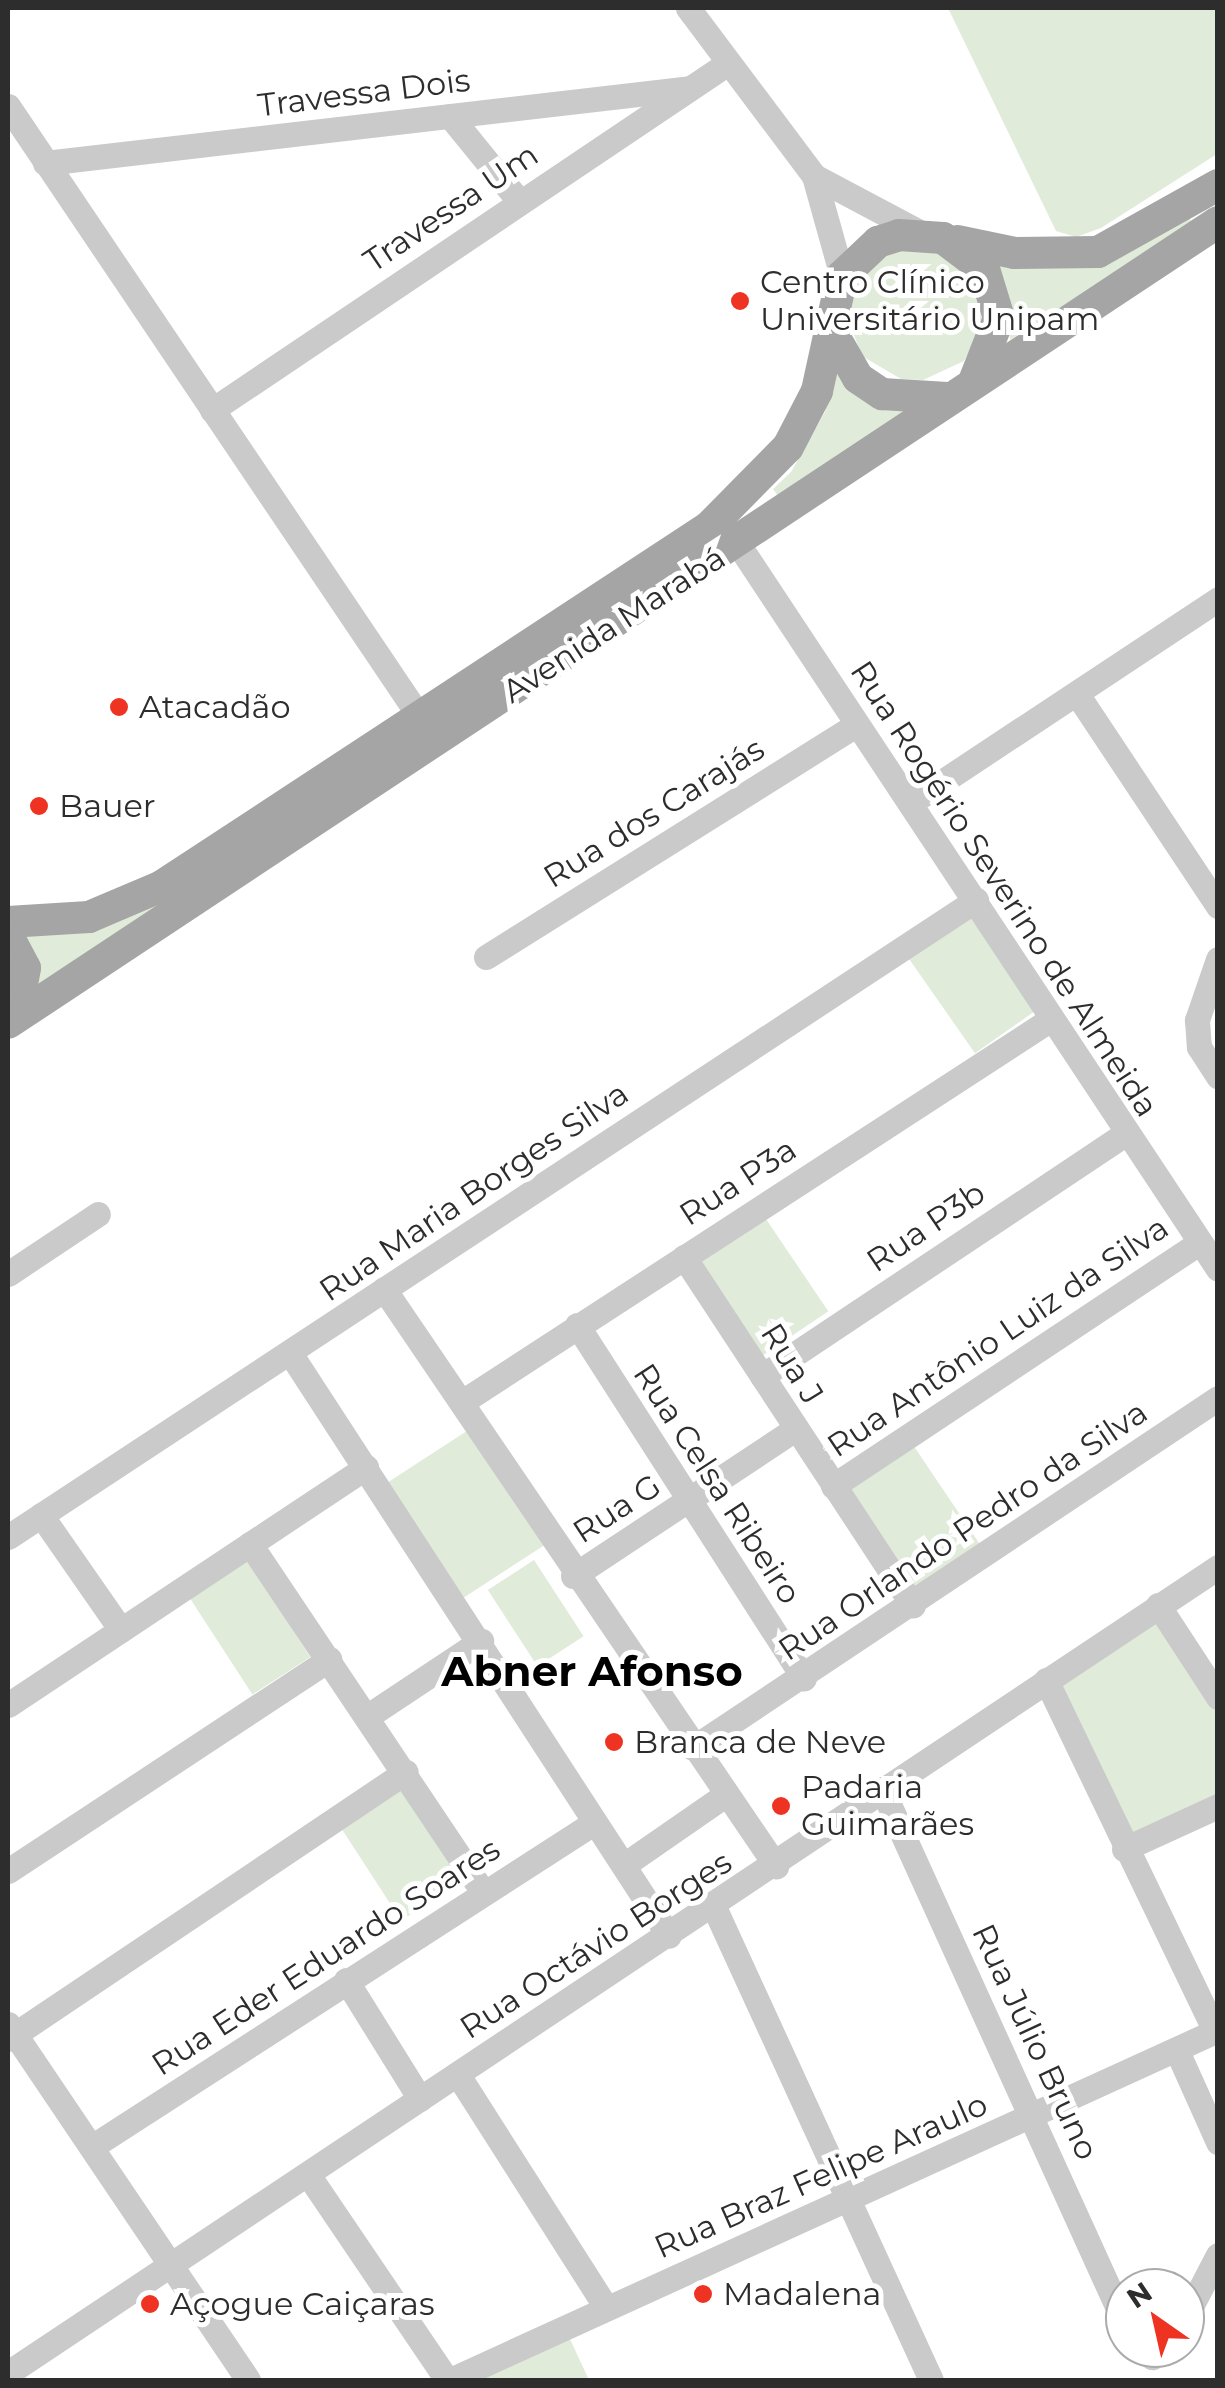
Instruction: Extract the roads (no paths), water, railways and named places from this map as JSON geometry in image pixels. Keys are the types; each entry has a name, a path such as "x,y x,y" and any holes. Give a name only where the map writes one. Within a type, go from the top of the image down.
{"main road":[{"path":"932,235 975,260 995,292 994,344 960,390 882,394 858,378 830,329 842,276 878,242 932,235 1015,253 1098,252 1218,185"},
{"name":"Avenida Marabá","path":"12,1020 738,544 960,390 1218,222"},
{"name":"Avenida Marabá","path":"8,922 89,916 137,899 709,526 747,494 788,447 817,391 830,329"},
{"path":"8,936 25,968 12,1020"}],"street":[{"path":"688,8 814,176 842,276"},
{"name":"Travessa Um","path":"212,410 728,62"},
{"name":"Travessa Dois","path":"46,163 690,88"},
{"path":"8,106 419,716"},
{"path":"450,116 519,201"},
{"path":"814,176 932,235"},
{"name":"Rua Rogério Severino de Almeida","path":"738,544 1218,1269"},
{"path":"910,803 1218,599"},
{"path":"1077,694 1218,906"},
{"name":"Rua dos Carajás","path":"486,957 856,724"},
{"name":"Rua Maria Borges Silva","path":"8,1537 976,900"},
{"path":"1215,1068 1197,1020 1218,959"},
{"name":"Rua P3a","path":"462,1402 576,1324 1051,1019"},
{"name":"Rua P3b","path":"762,1376 1127,1133"},
{"path":"8,1274 98,1214"},
{"name":"Rua Antônio Luiz da Silva","path":"834,1486 1199,1243"},
{"name":"Rua J","path":"684,1256 912,1605"},
{"path":"384,1289 573,1576 776,1866"},
{"name":"Rua Celsa Ribeiro","path":"576,1324 687,1503 804,1678"},
{"path":"290,1353 669,1936"},
{"name":"Rua Orlando Pedro da Silva","path":"693,1748 804,1678 1218,1398"},
{"name":"Rua G","path":"573,1576 795,1430"},
{"path":"8,1704 366,1467"},
{"path":"41,1515 120,1630"},
{"path":"250,1544 484,1893"},
{"name":"Rua Octávio Borges","path":"8,2374 167,2264 308,2176 776,1866 882,1790 1218,1567"},
{"path":"1158,1606 1218,1696"},
{"path":"368,1716 480,1641"},
{"path":"8,1871 329,1660"},
{"path":"1046,1680 1124,1849 1216,2031"},
{"path":"248,2380 167,2264 93,2146 10,2033 406,1772"},
{"name":"Rua Júlio Bruno","path":"882,1790 1035,2116 1105,2278"},
{"path":"624,1865 725,1795"},
{"path":"1124,1849 1218,1806"},
{"name":"Rua Eder Eduardo Soares","path":"93,2146 595,1822"},
{"path":"714,1907 931,2380"},
{"path":"346,1980 420,2100"},
{"name":"Rua Braz Felipe Araulo","path":"448,2380 1178,2052 1216,2031"},
{"path":"1178,2052 1218,2142"},
{"path":"458,2075 606,2308"},
{"path":"308,2176 448,2380"},
{"path":"1205,2280 1218,2255"}],"place":[{"name":"Centro Clínico Universitário Unipam","path":"740,301"},
{"name":"Atacadão","path":"119,707"},
{"name":"Bauer","path":"39,806"},
{"name":"Branca de Neve","path":"614,1742"},
{"name":"Padaria Guimarães","path":"781,1806"},
{"name":"Madalena","path":"703,2294"},
{"name":"Açogue Caiçaras","path":"150,2304"}],"district":[{"name":"Abner Afonso","path":"592,1671"}]}
